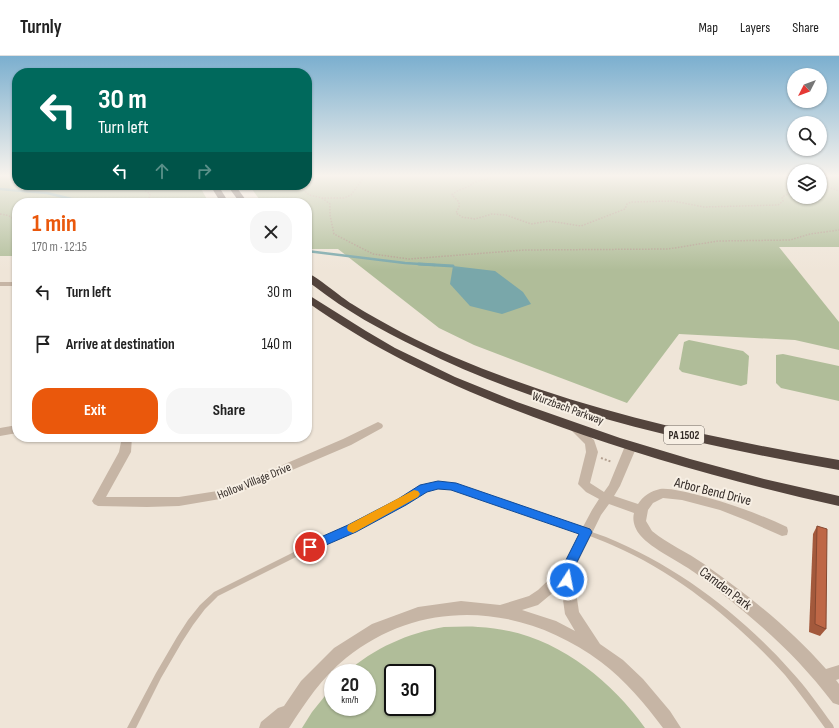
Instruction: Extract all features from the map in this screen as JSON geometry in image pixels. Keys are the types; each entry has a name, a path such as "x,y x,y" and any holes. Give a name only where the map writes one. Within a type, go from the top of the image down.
{"highway":[{"name":"Wurzbach Parkway","path":"312,280 350,307 424,348 461,365 532,392 637,424 758,451 839,464"},
{"name":"Wurzbach Parkway","path":"312,300 352,327 418,363 494,397 631,446 705,468 839,501"}],"street":[{"path":"0,284 12,284"},
{"name":"Hollow Village Drive","path":"126,442 124,452 98,501 179,502 212,498 226,494 340,445 378,426"},
{"path":"573,426 590,443 592,452 584,484 590,490 607,498 640,510"},
{"path":"0,432 12,430"},
{"path":"501,610 533,601 543,594 566,572 588,529 614,486 631,446"},
{"name":"Arbor Bend Drive","path":"640,510 643,504 659,494 676,494 756,517 782,531"},
{"name":"Camden Park","path":"640,510 639,522 644,532 739,597 778,631 824,677 839,697"},
{"path":"566,572 572,614 596,649"},
{"path":"279,728 301,692 332,659 349,645 384,625 403,618 442,609 468,608 501,610 520,614 559,628 596,649 617,665 637,684 656,705 673,728"},
{"path":"824,677 839,672"},
{"path":"267,728 288,711"}],"lane":[{"path":"131,728 176,645 205,604 216,594 310,547 352,528 402,502 423,488 438,485 452,486 588,529 666,570 706,596 742,627 785,668 830,728"}],"path":[{"path":"330,207 334,234 347,242 374,254 409,260 524,250 668,249 718,241 790,240 810,234 839,230"},
{"path":"458,207 456,213 462,217 475,219 492,214 506,215 531,224 548,221 581,226 616,214 626,207"},
{"path":"0,214 12,217"},
{"path":"600,458 615,462"}],"green space":[{"path":"0,207 12,207 12,256 0,256"},
{"path":"312,207 839,207 839,247 779,247 839,322 839,350 795,340 679,334 627,403 474,345 439,328 338,249 312,249"},
{"path":"689,340 743,351 749,356 747,384 741,386 682,372 679,369 684,342"},
{"path":"783,354 839,366 839,401 781,388 776,383 776,355"},
{"path":"444,627 478,627 504,630 528,636 573,658 593,673 612,690 645,728 302,728 324,697 324,716 376,716 376,664 357,664 380,649 417,633"}],"water":[{"path":"453,266 495,271 523,292 531,304 502,314 470,306 450,284"}],"building":[{"path":"817,526 827,529 826,629 815,624"}],"waterway":[{"path":"312,252 428,264"},
{"path":"419,264 428,264"},
{"path":"428,264 453,266"},
{"path":"428,264 435,265"}],"slow traffic":[{"path":"353,528 414,494"}],"route":[{"path":"310,547 352,528 402,502 423,488 438,485 452,486 586,532 566,572 567,580"}]}
